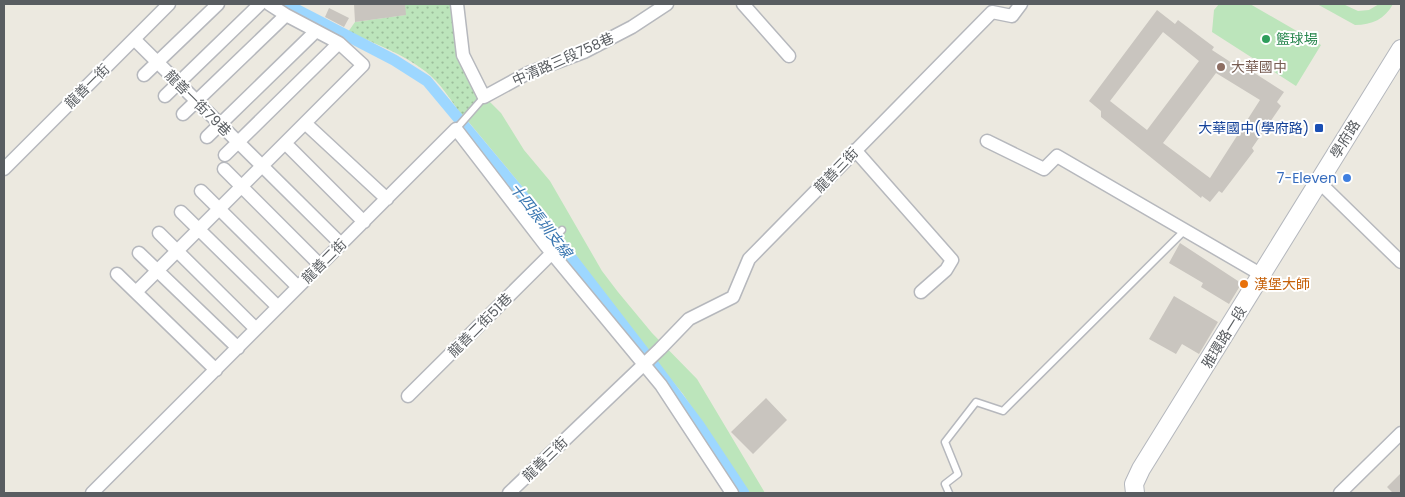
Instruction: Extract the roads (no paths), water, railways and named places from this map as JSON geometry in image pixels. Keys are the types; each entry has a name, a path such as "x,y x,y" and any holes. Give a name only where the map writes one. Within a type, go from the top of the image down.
{"street":[{"name":"龍善一街","path":"4,169 169,4"},
{"path":"144,75 218,4"},
{"path":"165,96 260,4"},
{"path":"136,292 363,65 339,43 269,4"},
{"path":"457,4 463,55 484,97"},
{"name":"中清路三段758巷","path":"484,97 528,74 584,52 632,27 667,4"},
{"path":"743,4 789,56"},
{"name":"龍善三街","path":"509,493 645,364 688,319 733,297 749,259 992,12 1012,16 1021,4"},
{"path":"183,114 286,15"},
{"path":"207,137 316,31"},
{"name":"龍善一街79巷","path":"134,39 341,244"},
{"path":"225,155 339,43"},
{"name":"學府路","path":"1318,181 1401,49"},
{"path":"305,123 386,199"},
{"path":"456,129 549,250 645,364 732,493"},
{"name":"龍善二街","path":"92,493 456,129"},
{"path":"987,141 1044,169 1057,156 1262,275"},
{"path":"285,143 364,222"},
{"path":"855,150 952,260 946,270 921,292"},
{"path":"224,169 320,265"},
{"path":"1318,181 1401,262"},
{"name":"雅環路一段","path":"1135,493 1134,484 1141,470 1318,181"},
{"path":"201,191 298,287"},
{"path":"181,212 278,307"},
{"path":"159,233 256,329"},
{"name":"龍善二街51巷","path":"408,396 549,250"},
{"path":"139,253 238,348"},
{"path":"117,274 216,370"},
{"path":"1340,493 1401,432"}],"lane":[{"name":"龍善二街","path":"456,129 484,97"},
{"path":"549,250 562,230"},
{"path":"949,493 944,484 958,474 945,442 976,402 1004,411 1185,230"}],"waterway":[{"name":"十四張圳支線","path":"286,4 394,60 427,81 533,208 651,361 699,425 744,493"}],"place":[{"name":"籃球場","path":"1266,39"},
{"name":"大華國中","path":"1221,67"},
{"name":"大華國中(學府路)","path":"1319,128"},
{"name":"7-Eleven","path":"1347,178"},
{"name":"漢堡大師","path":"1244,284"}]}
